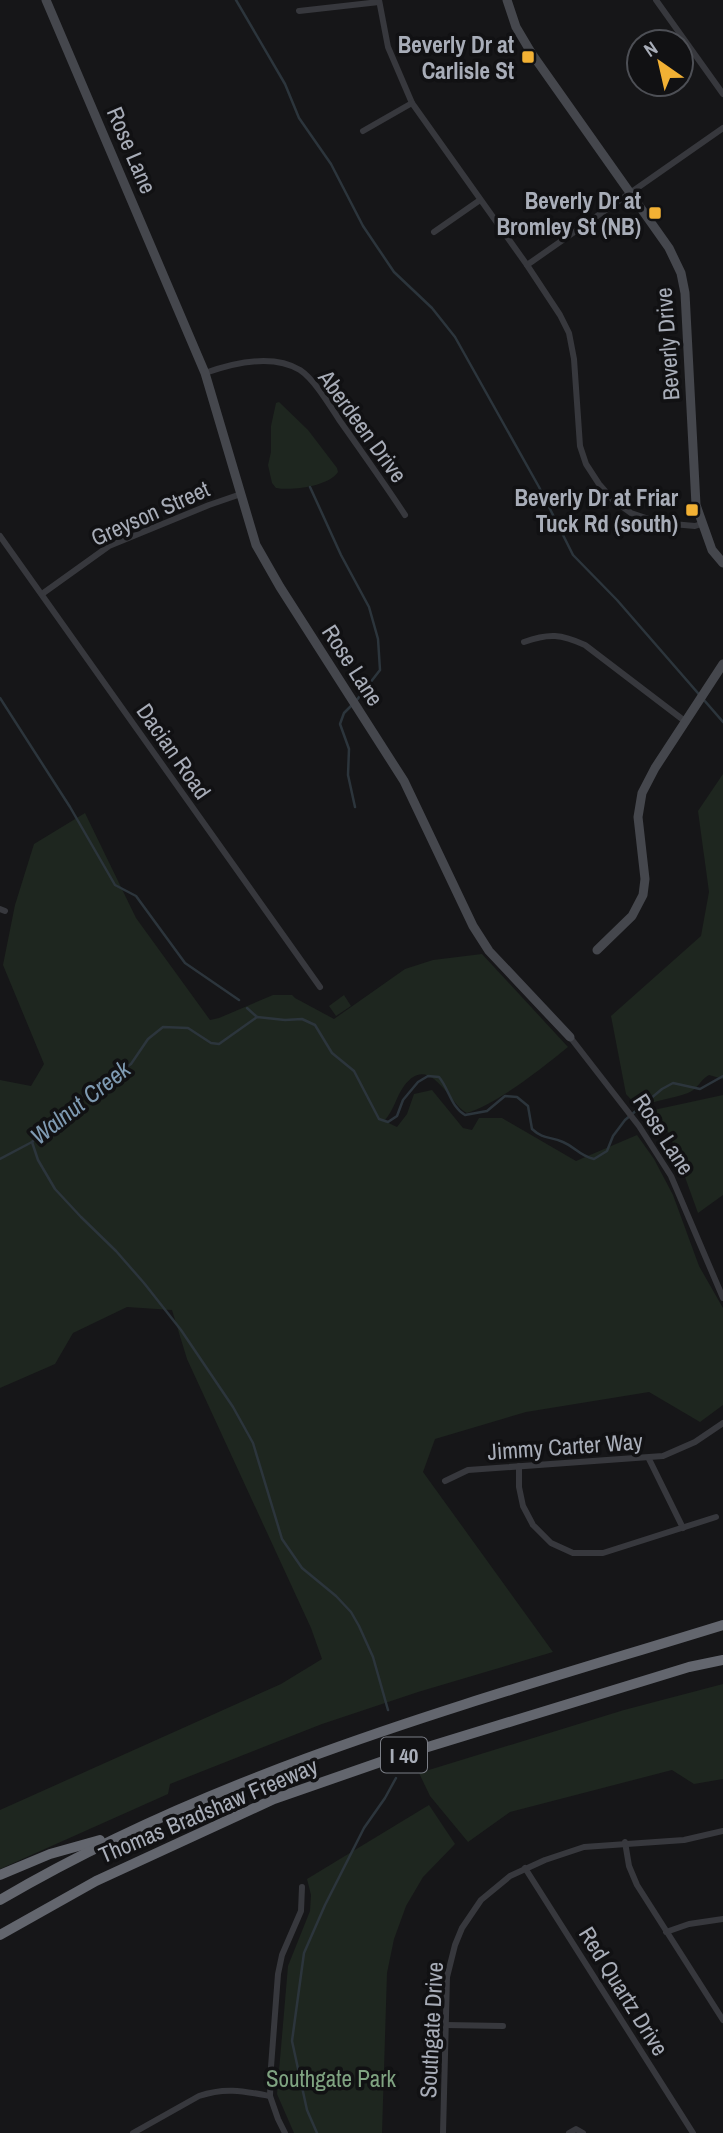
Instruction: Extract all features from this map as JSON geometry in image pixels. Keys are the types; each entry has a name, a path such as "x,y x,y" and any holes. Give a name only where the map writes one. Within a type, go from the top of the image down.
{"highway":[{"name":"Thomas Bradshaw Freeway","path":"0,1900 123,1833 274,1769 450,1710 723,1625"},
{"name":"Thomas Bradshaw Freeway","path":"0,1935 96,1881 274,1800 392,1758 689,1667 723,1660"},
{"path":"0,1875 50,1854 123,1833"}],"street":[{"name":"Rose Lane","path":"46,0 205,373 256,545 266,565 404,781 474,926 489,951 570,1038 639,1126 671,1176 723,1298"},
{"name":"Beverly Drive","path":"507,0 516,27 532,54 669,248 681,273 685,293 695,505 712,550 723,563"},
{"path":"656,0 723,94"},
{"path":"299,11 379,1 388,47 412,103 527,265 569,333 580,446 586,464 613,500 631,513 645,519 682,526 701,524"},
{"path":"363,131 412,103"},
{"path":"527,265 723,128"},
{"path":"434,232 480,201"},
{"name":"Aberdeen Drive","path":"205,373 228,365 255,361 280,363 300,370 326,400 405,514"},
{"name":"Greyson Street","path":"41,594 109,546 241,494"},
{"name":"Dacian Road","path":"0,536 320,987"},
{"path":"524,642 544,635 567,636 586,645 685,722"},
{"path":"597,950 628,921 641,900 645,879 638,817 640,799 646,785 723,664"},
{"name":"Jimmy Carter Way","path":"445,1480 468,1470 649,1459 695,1442 723,1423"},
{"path":"649,1459 683,1528"},
{"path":"519,1466 523,1506 533,1525 542,1535 573,1553 603,1553 716,1517"},
{"name":"Southgate Drive","path":"443,2133 447,1977 454,1945 462,1928 489,1892 525,1868 583,1847 684,1840 723,1831"},
{"path":"625,1842 632,1876 723,2020"},
{"name":"Red Quartz Drive","path":"525,1868 693,2133"},
{"path":"285,2133 270,2096 278,1974 282,1955 301,1911 302,1887"},
{"path":"666,1932 689,1924 723,1919"},
{"path":"446,2025 503,2026"},
{"path":"133,2133 209,2092 224,2089 270,2096"},
{"path":"569,2133 576,2129 583,2133"}],"green space":[{"path":"279,402 308,430 337,468 338,472 327,481 292,489 276,488 272,483 268,465 271,426 276,403"},
{"path":"723,774 723,1079 709,1075 688,1093 639,1108 626,1094 611,1016 701,936 709,892 698,811"},
{"path":"85,813 136,918 210,1020 273,995 292,995 334,1019 405,969 433,960 482,954 568,1047 506,1093 467,1113 431,1077 422,1074 413,1077 401,1090 385,1120 380,1119 397,1127 407,1114 414,1094 432,1090 463,1128 472,1130 479,1118 502,1118 576,1161 637,1135 654,1159 673,1195 699,1266 723,1308 723,1405 700,1422 649,1392 526,1412 435,1439 423,1472 553,1652 322,1724 170,1784 168,1794 0,1869 0,1810 281,1684 322,1659 311,1628 187,1359 172,1310 127,1307 73,1333 55,1364 0,1388 0,1080 31,1086 44,1064 3,965 15,905 34,844"},
{"path":"344,995 351,1006 336,1016 329,1006"},
{"path":"723,1095 723,1195 698,1213 669,1133 649,1111"},
{"path":"723,1684 723,1779 694,1784 672,1770 510,1812 468,1842 430,1796 419,1773 624,1710"},
{"name":"Southgate Park","path":"429,1805 455,1844 423,1877 406,1906 394,1939 387,1973 382,2133 294,2133 277,2094 288,1966 310,1911 311,1895 307,1879"}],"waterway":[{"path":"236,0 285,84 299,118 331,164 363,226 394,272 432,308 455,337 539,487 573,555 617,600 723,722"},
{"path":"310,487 341,555 369,607 378,639 380,670 356,701"},
{"path":"0,698 70,807 115,885 136,896 185,963 239,1000"},
{"path":"351,706 344,713 340,724 349,749 348,775 355,807"},
{"path":"247,1008 257,1017"},
{"name":"Walnut Creek","path":"0,1159 32,1142 76,1101 131,1064 148,1039 163,1027 188,1028 211,1043 219,1044 257,1017 302,1019 315,1025 332,1053 354,1071 379,1119 388,1122 397,1116 403,1100 418,1082 428,1076 439,1077 456,1107 465,1115 487,1111 505,1096 517,1097 528,1106 532,1129 594,1159 607,1151 613,1136 625,1120 662,1089 673,1083 700,1089 723,1076"},
{"path":"32,1142 38,1160 55,1189 144,1283 181,1330 233,1407 253,1443 282,1539 302,1568 351,1612 373,1657 388,1710"},
{"path":"317,2133 307,2110 292,2041 304,1953 364,1828 396,1778"}],"place":[{"name":"Beverly Dr at Carlisle St","path":"528,57"},
{"name":"Beverly Dr at Bromley St (NB)","path":"655,213"},
{"name":"Beverly Dr at Friar Tuck Rd (south)","path":"692,510"}]}
